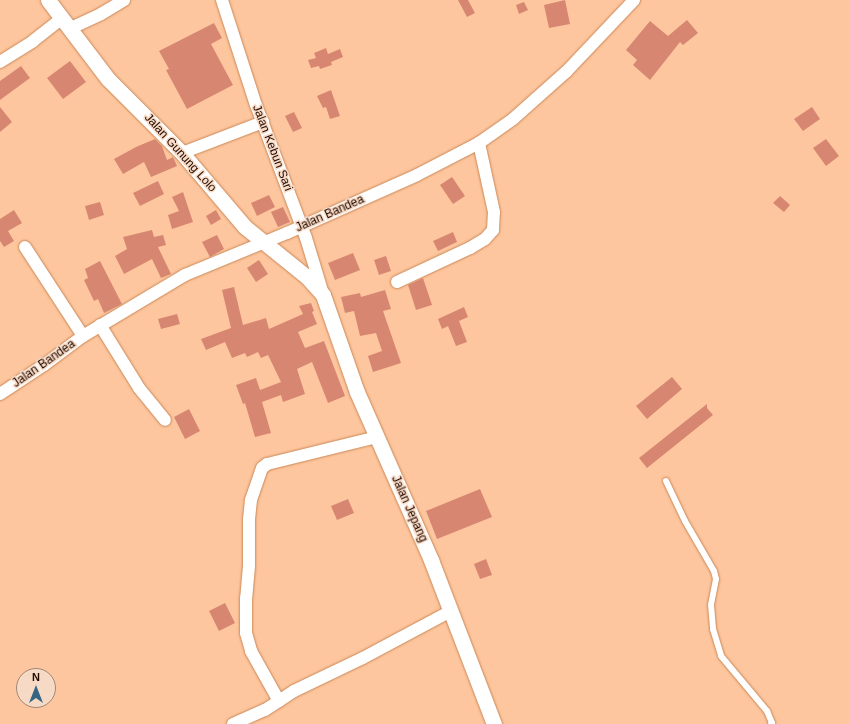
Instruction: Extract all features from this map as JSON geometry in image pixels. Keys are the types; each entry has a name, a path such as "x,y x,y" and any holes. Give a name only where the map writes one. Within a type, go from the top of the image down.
{"street":[{"name":"Jalan Gunung Lolo","path":"48,0 108,79 182,153 245,227 264,244 307,276 323,295"},
{"path":"0,62 33,41 65,24 101,14 124,0"},
{"name":"Jalan Kebun Sari","path":"222,0 263,122 302,227 323,295"},
{"name":"Jalan Bandea","path":"0,394 100,325 185,275 264,244 302,227 417,175 479,143 513,120 566,72 634,0"},
{"path":"182,153 263,122"},
{"path":"398,282 470,248 485,239 493,230 494,212 479,143"},
{"path":"25,247 83,336"},
{"name":"Jalan Jepang","path":"323,295 357,392 431,560 494,724"},
{"path":"100,325 139,388 165,420"},
{"path":"279,701 251,651 246,633 246,598 249,566 249,520 251,500 256,483 262,468 267,464 377,437"},
{"path":"234,724 265,710 294,691 363,658 451,611"}],"lane":[{"path":"666,481 685,521 714,571 716,579 711,604 713,629 721,656 767,711 772,723 771,724"}],"building":[{"path":"458,0 468,0 475,13 467,17"},
{"path":"565,0 570,24 549,28 544,5"},
{"path":"524,2 528,10 519,14 516,5"},
{"path":"687,20 698,33 683,45 680,42 650,80 633,65 637,60 626,50 650,21 668,36"},
{"path":"214,23 222,38 211,44 233,85 187,109 166,70 169,69 159,51"},
{"path":"326,48 328,54 340,49 343,57 331,62 332,65 320,69 319,66 311,68 308,60 316,58 314,53"},
{"path":"70,61 86,82 63,99 47,78"},
{"path":"21,66 30,78 0,100 0,81"},
{"path":"331,90 340,116 330,119 326,107 323,108 317,96"},
{"path":"0,107 12,122 0,132"},
{"path":"812,107 820,119 803,131 794,119"},
{"path":"294,112 302,128 293,132 285,116"},
{"path":"155,139 162,146 167,160 173,157 177,166 151,177 144,162 123,174 114,159"},
{"path":"826,139 839,156 826,166 813,148"},
{"path":"452,177 465,196 453,204 440,185"},
{"path":"158,181 164,194 140,206 133,193"},
{"path":"183,192 193,222 172,229 168,215 179,211 172,197"},
{"path":"269,195 275,207 257,216 251,203"},
{"path":"780,196 790,205 784,212 773,203"},
{"path":"100,202 104,215 89,220 85,206"},
{"path":"283,207 290,222 278,227 271,212"},
{"path":"14,210 22,223 8,231 14,241 4,247 0,241 0,219"},
{"path":"216,210 221,219 211,225 206,216"},
{"path":"152,230 154,237 163,235 166,245 158,247 171,274 161,278 152,259 124,274 115,256 127,249 123,237"},
{"path":"453,232 457,242 438,251 433,241"},
{"path":"217,235 224,249 210,257 202,242"},
{"path":"353,253 360,270 335,280 328,263"},
{"path":"386,256 391,271 379,275 374,260"},
{"path":"259,260 268,274 256,282 247,268"},
{"path":"100,261 122,304 104,313 98,299 94,301 84,280 88,278 85,269"},
{"path":"423,278 432,305 416,310 408,285"},
{"path":"234,287 243,325 266,318 269,329 303,314 299,306 311,303 314,311 312,312 317,324 298,332 305,348 324,341 345,396 328,403 312,362 297,369 305,394 283,402 281,395 262,402 271,433 255,437 245,403 243,404 236,385 256,378 260,390 281,382 268,355 261,358 258,352 247,357 245,353 232,358 225,342 206,350 201,339 231,328 222,290"},
{"path":"385,290 391,309 383,311 401,363 373,372 368,356 382,351 376,333 360,336 354,311 345,313 341,297 360,293 361,297"},
{"path":"464,307 468,317 459,321 467,342 456,346 448,326 442,329 438,319"},
{"path":"177,314 180,324 161,329 158,319"},
{"path":"672,377 682,389 647,419 636,406"},
{"path":"707,404 707,408 713,415 647,468 639,458"},
{"path":"189,409 200,431 185,439 174,417"},
{"path":"480,489 492,517 437,539 426,511"},
{"path":"348,499 354,513 337,520 331,506"},
{"path":"486,559 492,575 480,579 474,564"},
{"path":"225,603 235,623 219,631 209,611"}]}
